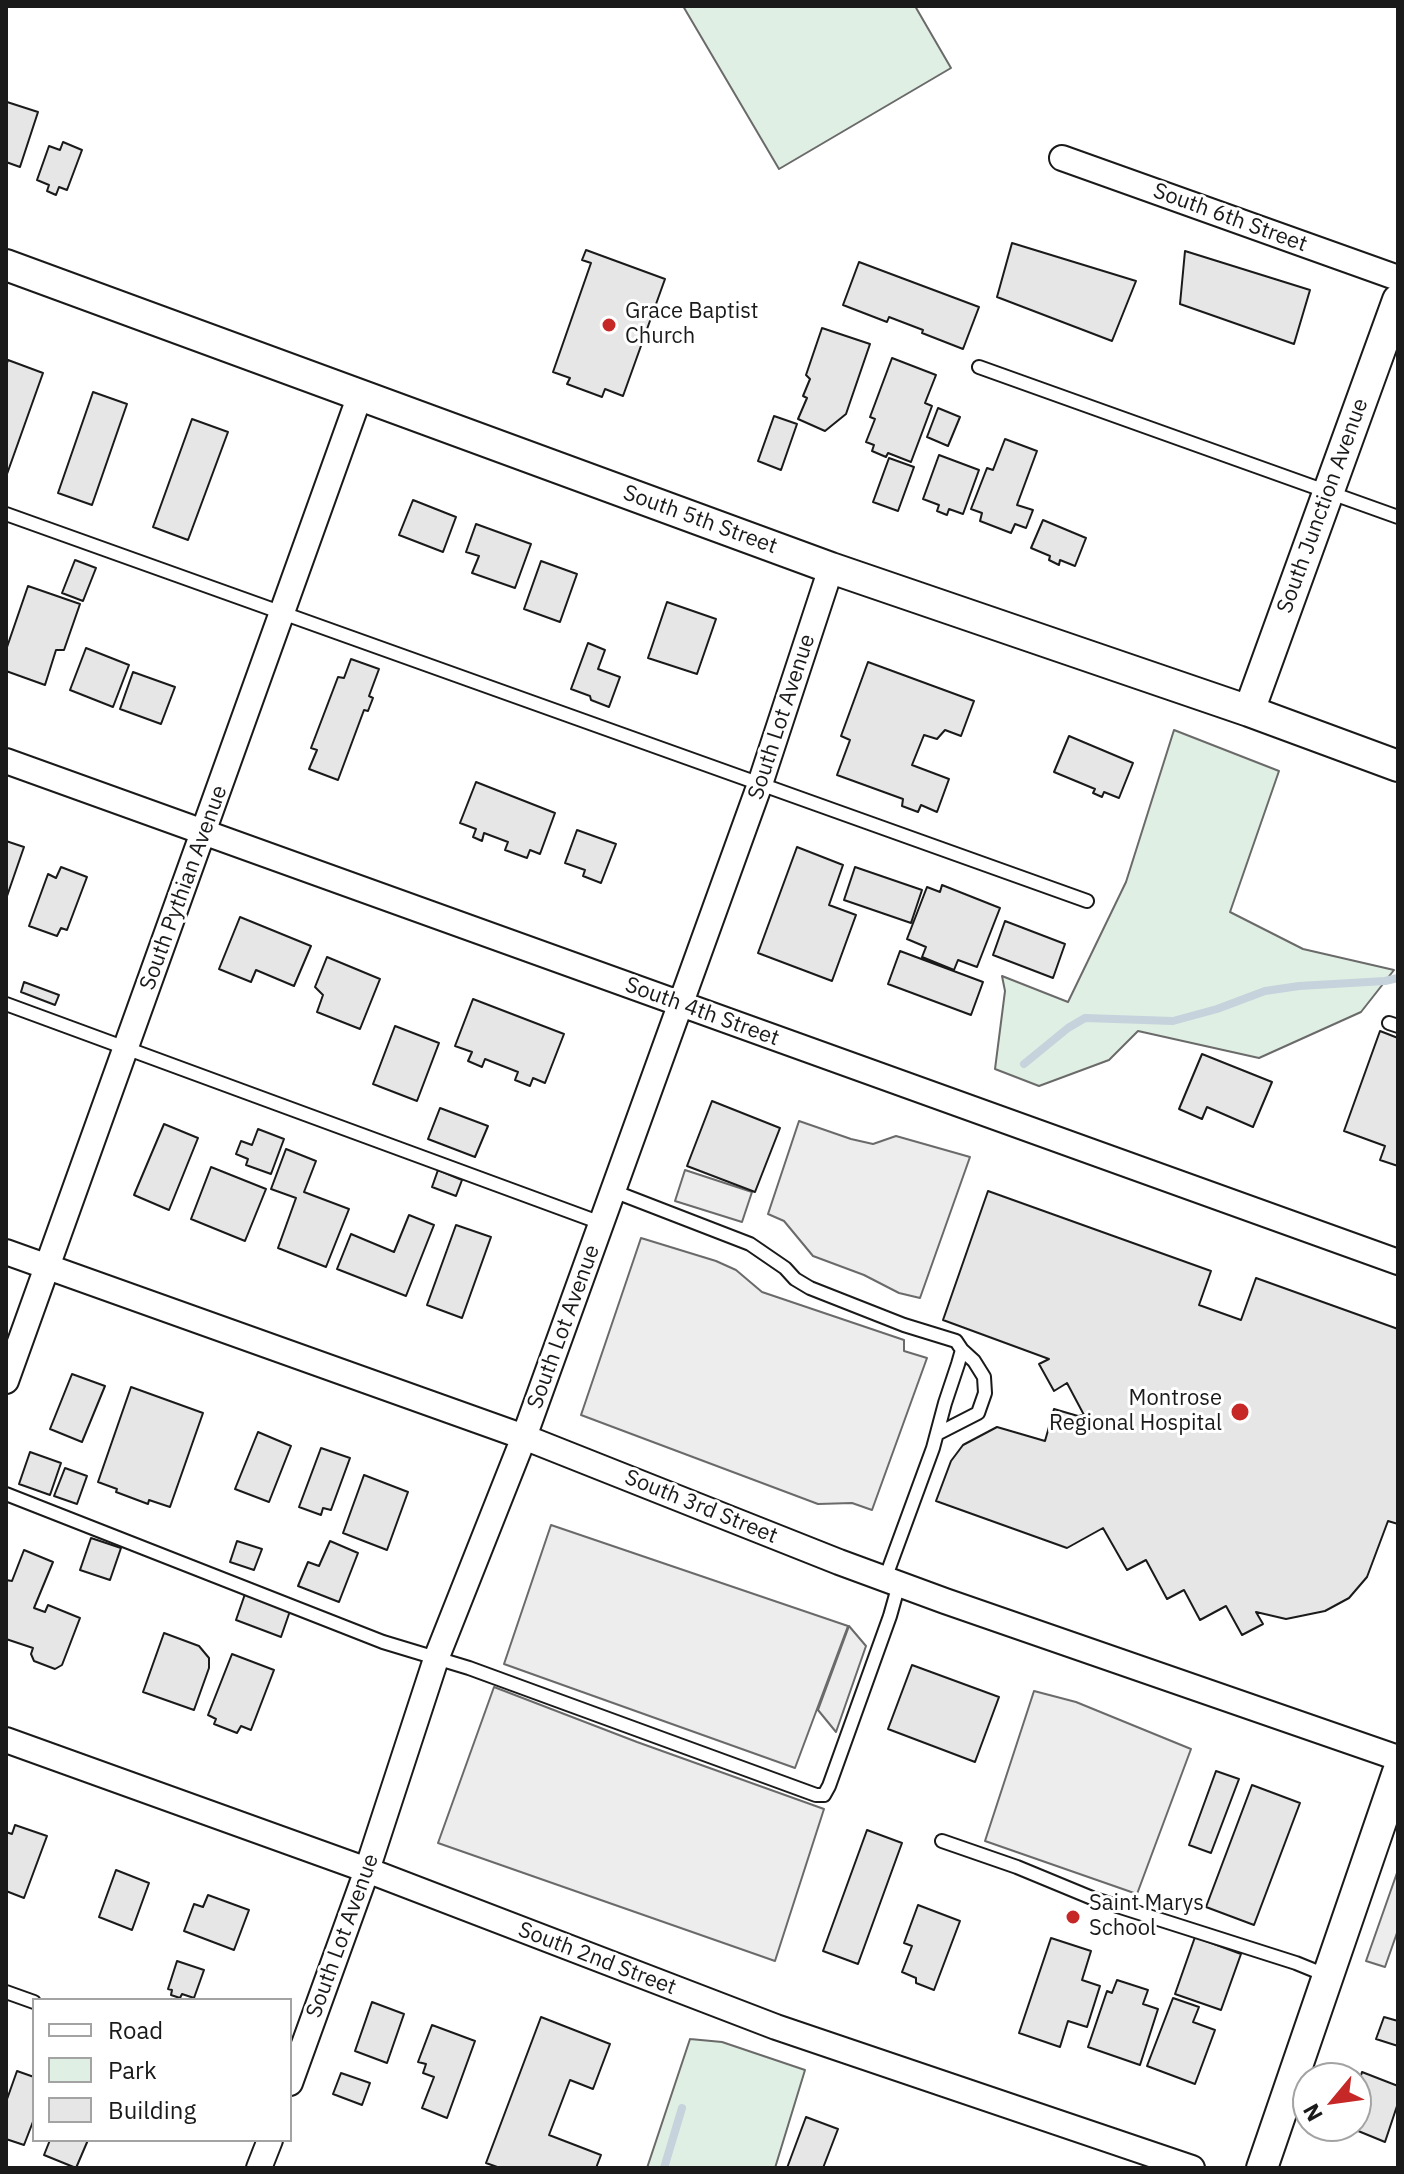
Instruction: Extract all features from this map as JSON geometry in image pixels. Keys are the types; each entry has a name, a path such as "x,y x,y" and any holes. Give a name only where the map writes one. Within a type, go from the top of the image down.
{"street":[{"name":"South 6th Street","path":"1062,158 1398,278"},
{"name":"South 5th Street","path":"6,265 831,568 1249,711 1398,766"},
{"name":"South Junction Avenue","path":"1249,711 1398,300"},
{"name":"South Pythian Avenue","path":"6,1381 360,395"},
{"name":"South Lot Avenue","path":"292,2077 367,1870 436,1659 524,1437 760,784 831,568"},
{"name":"South 4th Street","path":"6,761 1398,1262"},
{"name":"South 3rd Street","path":"6,1252 524,1437 892,1582 1398,1758"},
{"name":"South 2nd Street","path":"6,1740 367,1870 776,2027 1192,2168"},
{"path":"1262,2168 1398,1772"},
{"path":"259,2168 269,2142"}],"lane":[{"path":"979,367 1398,517"},
{"path":"6,514 1087,901"},
{"path":"6,1004 601,1223"},
{"path":"613,1191 750,1244 810,1288 887,1319 956,1341 984,1377 985,1393 978,1413 937,1434"},
{"path":"6,1494 383,1642 469,1668 816,1795 824,1795 890,1616 892,1582 962,1350"},
{"path":"942,1841 1092,1898 1328,1976"},
{"path":"6,1992 32,2001"}],"green space":[{"path":"683,6 915,6 951,68 779,169"},
{"path":"1174,730 1279,771 1230,912 1303,949 1394,970 1361,1012 1259,1058 1138,1031 1109,1060 1039,1086 995,1069 1005,991 1002,976 1068,1002 1126,882"},
{"path":"690,2039 722,2042 805,2070 775,2168 647,2168"}],"shaded area":[{"path":"799,1121 873,1144 896,1136 970,1157 920,1298 899,1293 864,1275 813,1256 784,1221 768,1214"},
{"path":"685,1170 752,1192 742,1222 675,1201"},
{"path":"641,1238 716,1261 736,1270 762,1292 904,1340 904,1351 927,1358 872,1510 852,1503 818,1504 581,1415"},
{"path":"551,1525 848,1626 795,1768 504,1664"},
{"path":"849,1626 866,1646 836,1732 818,1710"},
{"path":"494,1687 824,1809 775,1961 438,1843"},
{"path":"1034,1691 1076,1702 1191,1749 1137,1894 985,1841"},
{"path":"1398,1870 1398,1930 1385,1967 1366,1961"}],"building":[{"path":"7,102 38,112 20,167 6,162"},
{"path":"63,142 82,150 67,190 59,187 56,195 47,191 49,185 37,180 49,146 60,150"},
{"path":"1012,243 1136,281 1112,341 997,297"},
{"name":"Grace Baptist Church","path":"586,250 665,279 623,396 605,389 602,397 567,384 570,378 553,372 591,263 582,260"},
{"path":"1185,251 1310,290 1294,344 1180,304"},
{"path":"859,262 979,307 963,349 889,317 887,322 843,305"},
{"path":"822,328 870,344 846,414 825,431 798,419 807,398 803,396 810,379 806,375"},
{"path":"892,358 936,375 925,403 932,406 911,462 888,453 886,457 872,451 874,445 866,442 875,419 870,417"},
{"path":"8,360 43,373 7,474 6,366"},
{"path":"93,392 127,404 92,505 58,493"},
{"path":"938,408 960,417 948,446 927,437"},
{"path":"774,416 797,424 781,470 758,461"},
{"path":"192,419 228,432 188,540 153,527"},
{"path":"1005,439 1037,451 1017,505 1033,510 1026,528 1015,524 1011,533 980,521 982,513 971,509 987,468 993,470"},
{"path":"939,455 979,470 963,514 949,509 947,515 937,511 939,505 923,499"},
{"path":"889,458 914,467 898,511 873,502"},
{"path":"413,500 456,517 443,552 399,535"},
{"path":"1043,520 1086,538 1075,566 1060,560 1059,565 1049,560 1050,556 1031,548"},
{"path":"476,524 531,544 515,588 472,573 479,556 466,552"},
{"path":"75,560 96,568 83,601 62,593"},
{"path":"541,561 577,574 560,622 524,609"},
{"path":"28,586 80,604 64,650 56,650 45,685 6,671 6,650"},
{"path":"667,602 716,619 697,674 648,658"},
{"path":"588,643 605,650 598,669 620,677 609,707 571,689"},
{"path":"86,648 129,665 113,707 70,690"},
{"path":"351,659 379,669 369,696 373,698 368,711 364,710 338,780 309,769 317,750 311,748 338,677 344,678"},
{"path":"868,662 974,701 961,736 945,730 937,739 924,735 912,765 949,779 937,812 921,805 918,812 902,806 903,799 837,775 850,740 841,736"},
{"path":"133,672 175,687 161,724 120,709"},
{"path":"1069,736 1133,763 1119,798 1104,792 1102,797 1093,793 1095,789 1054,772"},
{"path":"476,782 555,813 540,854 530,850 527,858 505,850 508,842 484,833 482,841 473,837 476,829 460,823"},
{"path":"577,830 616,844 601,883 583,876 585,870 565,863"},
{"path":"6,841 24,847 6,899"},
{"path":"797,847 843,865 829,905 856,915 832,981 758,953"},
{"path":"61,867 87,877 67,930 61,928 57,936 29,926 48,874 56,878"},
{"path":"855,867 922,890 911,923 844,900"},
{"path":"942,885 1000,908 977,967 958,960 954,970 922,957 926,947 907,939 927,887 940,892"},
{"path":"240,917 311,946 294,986 256,970 251,982 219,969"},
{"path":"1005,921 1065,944 1053,978 993,955"},
{"path":"900,951 983,982 971,1015 888,984"},
{"path":"327,957 380,979 360,1029 317,1012 323,995 315,987"},
{"path":"24,982 59,995 55,1005 21,992"},
{"path":"473,999 564,1034 545,1083 533,1078 530,1086 515,1080 518,1072 485,1059 482,1067 468,1061 472,1052 455,1046"},
{"path":"395,1026 439,1043 417,1101 373,1084"},
{"path":"1380,1031 1398,1038 1398,1166 1380,1160 1385,1146 1344,1131"},
{"path":"1202,1054 1272,1082 1253,1127 1207,1107 1202,1119 1179,1109"},
{"path":"712,1101 780,1128 755,1192 687,1166"},
{"path":"440,1108 488,1126 475,1157 428,1139"},
{"path":"164,1124 198,1138 169,1210 134,1195"},
{"path":"258,1129 284,1139 271,1174 246,1165 248,1159 236,1154 241,1141 252,1145"},
{"path":"286,1149 316,1161 304,1192 349,1209 326,1267 278,1248 296,1198 271,1189"},
{"path":"211,1167 266,1189 245,1241 191,1219"},
{"path":"438,1170 462,1180 456,1196 432,1187"},
{"name":"Montrose Regional Hospital","path":"988,1191 1211,1271 1199,1305 1241,1320 1256,1278 1398,1329 1398,1524 1388,1521 1367,1577 1349,1598 1325,1611 1286,1619 1256,1612 1263,1624 1242,1635 1226,1606 1200,1620 1184,1590 1167,1599 1146,1560 1127,1570 1103,1528 1067,1548 936,1501 951,1461 963,1445 997,1427 1045,1441 1054,1409 1084,1415 1067,1383 1054,1391 1039,1364 1049,1359 943,1320"},
{"path":"409,1215 434,1225 406,1296 337,1269 351,1234 394,1252"},
{"path":"456,1225 491,1237 462,1318 427,1305"},
{"path":"72,1374 105,1386 82,1442 50,1429"},
{"path":"131,1387 203,1413 170,1507 149,1500 148,1504 98,1482"},
{"path":"258,1432 291,1446 269,1502 235,1489"},
{"path":"321,1448 350,1458 331,1510 323,1508 321,1515 299,1507"},
{"path":"30,1452 61,1463 50,1495 19,1484"},
{"path":"65,1468 87,1476 77,1504 54,1496"},
{"path":"364,1475 408,1492 387,1550 343,1533"},
{"path":"91,1538 121,1548 110,1580 80,1570"},
{"path":"237,1541 262,1549 254,1570 230,1562"},
{"path":"330,1541 358,1553 339,1602 298,1586 308,1562 319,1566"},
{"path":"24,1550 53,1562 34,1608 45,1612 48,1605 80,1618 62,1665 55,1669 34,1661 31,1654 33,1648 6,1639 6,1580 12,1581"},
{"path":"245,1594 290,1611 281,1637 236,1620"},
{"path":"164,1633 199,1646 209,1658 209,1668 194,1710 143,1692"},
{"path":"232,1654 274,1670 251,1730 241,1726 237,1733 214,1724 216,1719 208,1715"},
{"path":"912,1665 999,1697 975,1762 888,1729"},
{"path":"1216,1771 1239,1779 1211,1853 1189,1845"},
{"path":"1252,1785 1300,1803 1254,1925 1206,1907"},
{"path":"15,1825 47,1836 24,1898 6,1891 6,1832 12,1834"},
{"path":"867,1830 902,1843 858,1964 823,1951"},
{"path":"116,1870 149,1883 132,1930 99,1917"},
{"path":"208,1895 249,1910 234,1950 184,1931 194,1904 203,1907"},
{"path":"918,1905 960,1921 934,1990 916,1983 916,1978 902,1972 912,1946 904,1943"},
{"path":"1195,1937 1241,1954 1221,2010 1175,1994"},
{"path":"1051,1938 1091,1951 1082,1980 1100,1986 1087,2027 1068,2021 1060,2047 1019,2033"},
{"path":"177,1961 204,1970 194,1998 182,1994 180,1998 171,1995 172,1990 168,1989"},
{"path":"1117,1980 1148,1990 1143,2004 1158,2009 1140,2065 1088,2047 1107,1991 1112,1993"},
{"path":"1173,1998 1199,2007 1193,2022 1215,2030 1195,2084 1147,2066"},
{"path":"372,2002 404,2014 387,2063 355,2051"},
{"path":"541,2017 610,2044 593,2089 570,2080 549,2135 601,2155 596,2168 500,2168 486,2163"},
{"path":"1384,2017 1398,2021 1398,2046 1376,2039"},
{"path":"432,2025 475,2041 447,2118 422,2108 434,2077 423,2073 426,2064 418,2062"},
{"path":"17,2071 32,2076 32,2124 24,2145 6,2139 6,2102"},
{"path":"341,2073 370,2083 362,2105 333,2094"},
{"path":"1372,2076 1398,2086 1398,2103 1385,2142 1372,2137"},
{"path":"806,2117 838,2129 823,2168 787,2168"},
{"path":"49,2142 87,2142 76,2168 44,2155"}],"waterway":[{"path":"1024,1064 1085,1018 1173,1021 1265,991 1398,978"},
{"path":"664,2168 682,2108"}],"place":[{"name":"Grace Baptist Church","path":"609,325"},
{"name":"Montrose Regional Hospital","path":"1240,1412"},
{"name":"Saint Marys School","path":"1073,1917"}]}
